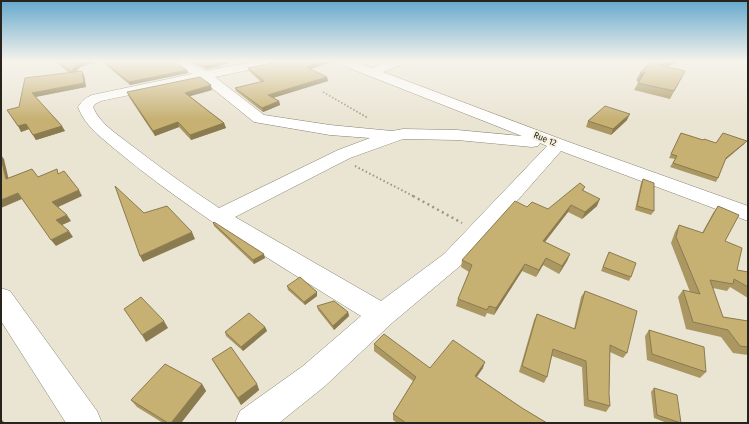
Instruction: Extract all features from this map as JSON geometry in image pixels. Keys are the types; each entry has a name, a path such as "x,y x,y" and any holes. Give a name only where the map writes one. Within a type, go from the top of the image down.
{"street":[{"path":"182,81 97,98 90,101 85,107 86,113 104,131 146,167 218,217 382,316"},
{"path":"211,81 258,119 330,130 392,136"},
{"name":"Rue 12","path":"395,81 558,146 748,214"},
{"path":"218,217 341,156 392,136 403,134 457,134 504,138 558,146"},
{"path":"252,423 314,376 382,316 452,260 558,146"},
{"path":"1,299 85,423"}],"path":[{"path":"323,92 371,121"},
{"path":"341,156 372,176 418,198 478,232"}],"building":[{"path":"24,81 84,81 84,83 32,93 62,126 33,135 26,124 18,126 7,110 19,107"},
{"path":"182,81 205,81 211,85 185,93 224,123 190,135 178,122 153,131 127,92"},
{"path":"264,81 315,81 268,95 279,101 262,108 235,88"},
{"path":"639,81 680,81 674,91 638,83"},
{"path":"605,106 630,114 613,129 588,121"},
{"path":"681,133 716,143 723,133 747,141 726,158 718,178 673,163 677,156 671,154"},
{"path":"1,158 6,179 32,169 38,177 57,169 58,174 64,171 79,190 52,202 67,215 56,220 69,231 51,240 18,193 1,200"},
{"path":"643,179 654,183 654,211 637,206"},
{"path":"580,183 585,187 582,190 600,199 585,212 571,205 543,241 570,254 562,266 546,258 539,270 525,264 496,308 489,306 487,310 458,299 472,265 462,260 515,201 527,207 532,202 548,209"},
{"path":"115,186 144,213 167,206 192,232 140,256"},
{"path":"718,206 739,215 725,241 742,248 737,270 748,272 748,287 734,279 733,284 710,280 723,317 748,321 748,347 740,346 728,330 693,322 683,290 700,294 676,237 679,225 703,233"},
{"path":"214,222 264,254 253,260 213,223"},
{"path":"609,252 636,263 631,277 603,267"},
{"path":"300,277 317,292 304,302 287,286"},
{"path":"585,291 637,311 627,353 610,345 610,406 588,400 586,361 553,349 547,377 522,366 537,314 575,329"},
{"path":"141,297 164,321 142,335 124,309"},
{"path":"334,301 348,312 333,326 317,306"},
{"path":"249,313 265,327 241,347 225,332"},
{"path":"649,330 704,347 706,372 652,354"},
{"path":"384,334 430,368 453,340 485,362 475,376 547,423 406,423 393,414 416,377 374,344"},
{"path":"231,347 257,384 238,398 212,359"},
{"path":"165,364 202,384 171,423 168,423 131,400"},
{"path":"654,388 677,395 681,423 657,415"}]}
